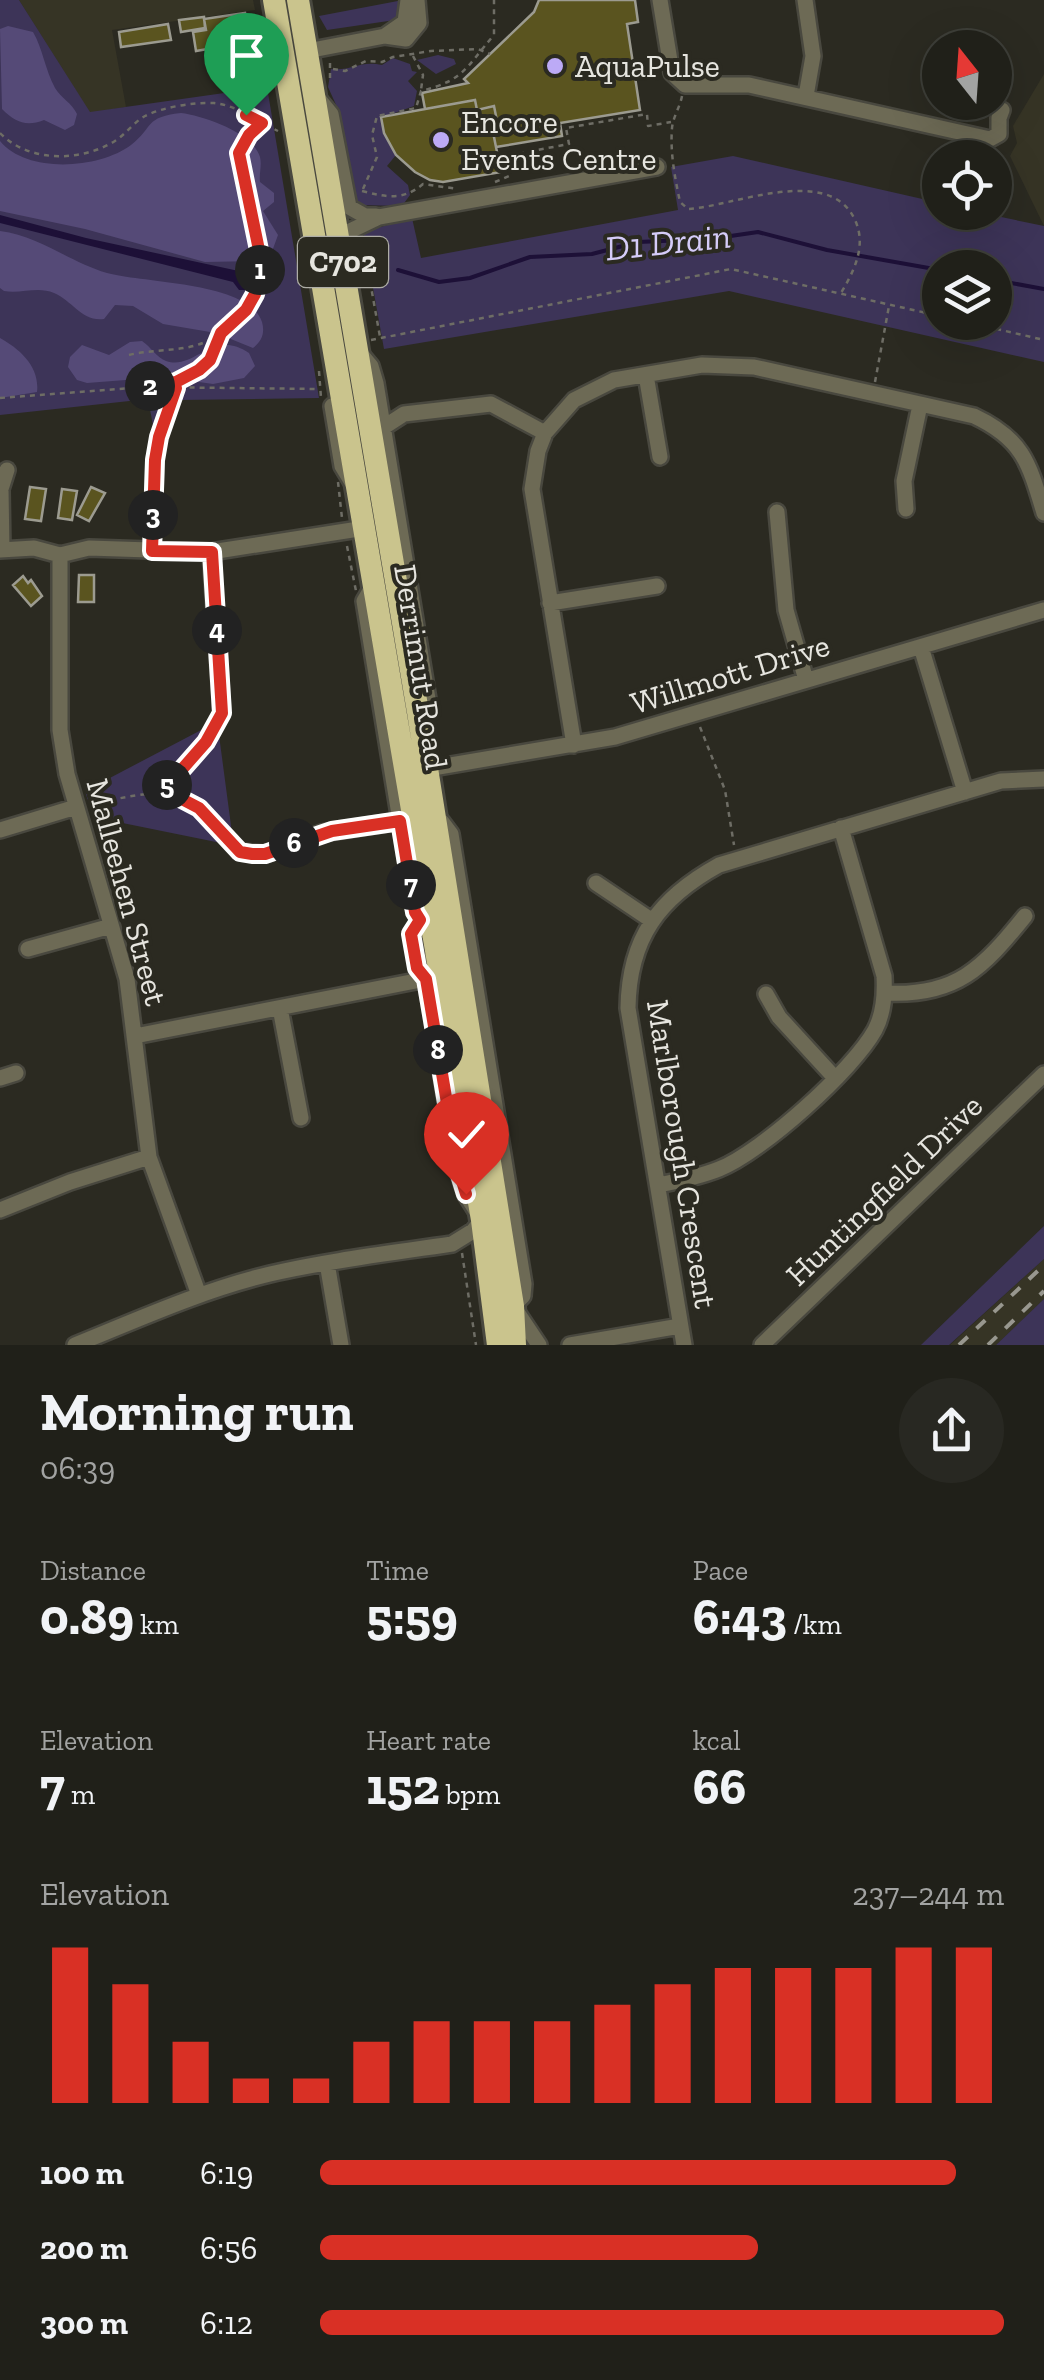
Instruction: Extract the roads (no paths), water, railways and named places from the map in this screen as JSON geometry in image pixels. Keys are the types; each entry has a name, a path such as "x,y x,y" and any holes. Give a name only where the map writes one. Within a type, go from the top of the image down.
{"highway":[{"name":"Derrimut Road","path":"274,0 314,94 352,248 376,526 374,584 416,771 436,820 442,951"},
{"name":"Derrimut Road","path":"298,0 296,54 341,378 360,496 376,526 418,712 417,842 513,1306 514,1345"},
{"path":"417,842 424,825 436,820"},
{"path":"433,981 448,986 456,980 442,951"},
{"path":"433,981 482,1220 498,1345"}],"street":[{"path":"385,36 405,22 408,0"},
{"path":"296,54 385,36 406,39 414,33 420,17 417,0"},
{"path":"660,0 672,73 684,85 749,85 990,139 999,134 998,120"},
{"path":"805,0 813,56 806,96"},
{"path":"314,94 331,114 349,207 365,216 379,217 656,167"},
{"path":"352,248 350,232 379,217"},
{"path":"363,345 374,374 384,427 428,699 428,704 418,712"},
{"path":"574,745 532,489 545,433 574,400 594,388 646,374 725,363 974,416 995,426 1037,461 1044,512"},
{"path":"646,374 660,457"},
{"path":"384,427 404,414 490,404 545,433"},
{"path":"906,509 904,481 920,405"},
{"path":"152,551 155,460"},
{"path":"7,470 1,489 1,550 34,548 60,554 89,548 212,552 376,526"},
{"path":"777,512 786,610 806,680"},
{"path":"212,552 222,713"},
{"name":"Malleehen Street","path":"60,554 60,730 76,808 127,980 149,1157 199,1294"},
{"path":"374,584 364,601 415,912 442,951"},
{"path":"550,603 657,586"},
{"name":"Willmott Drive","path":"416,771 615,737 1044,610"},
{"path":"921,647 965,792"},
{"name":"Marlborough Crescent","path":"684,1345 628,1008 633,965 651,920 682,888 719,865 1001,782 1044,780"},
{"path":"0,830 76,808"},
{"path":"436,820 451,834 521,1264 524,1296 513,1306 539,1345"},
{"path":"240,852 265,854 332,831 400,821"},
{"path":"658,1185 688,1180 740,1158 778,1131 861,1050 877,1027 884,993 878,952 841,828"},
{"path":"596,883 651,920"},
{"path":"884,993 914,995 954,984 997,950 1026,916"},
{"path":"28,949 111,926"},
{"path":"134,1036 433,981"},
{"path":"766,994 779,1017 834,1077"},
{"path":"280,1008 301,1118"},
{"name":"Huntingfield Drive","path":"762,1345 1044,1074"},
{"path":"0,1210 149,1157"},
{"path":"75,1345 199,1294 268,1274 457,1244 482,1220"},
{"path":"457,1244 476,1252 491,1274"},
{"path":"327,1263 341,1345"},
{"path":"570,1345 680,1326"}],"waterway":[{"name":"D1 Drain","path":"398,270 439,282 470,278 530,257 592,254 638,242 758,232 827,250 922,267"},
{"name":"D1 Drain","path":"1012,283 1044,289"}],"railway":[{"path":"959,1345 1044,1265"},
{"path":"988,1345 1044,1291"}],"place":[{"name":"AquaPulse","path":"555,66"},
{"name":"Encore Events Centre","path":"441,140"}]}
